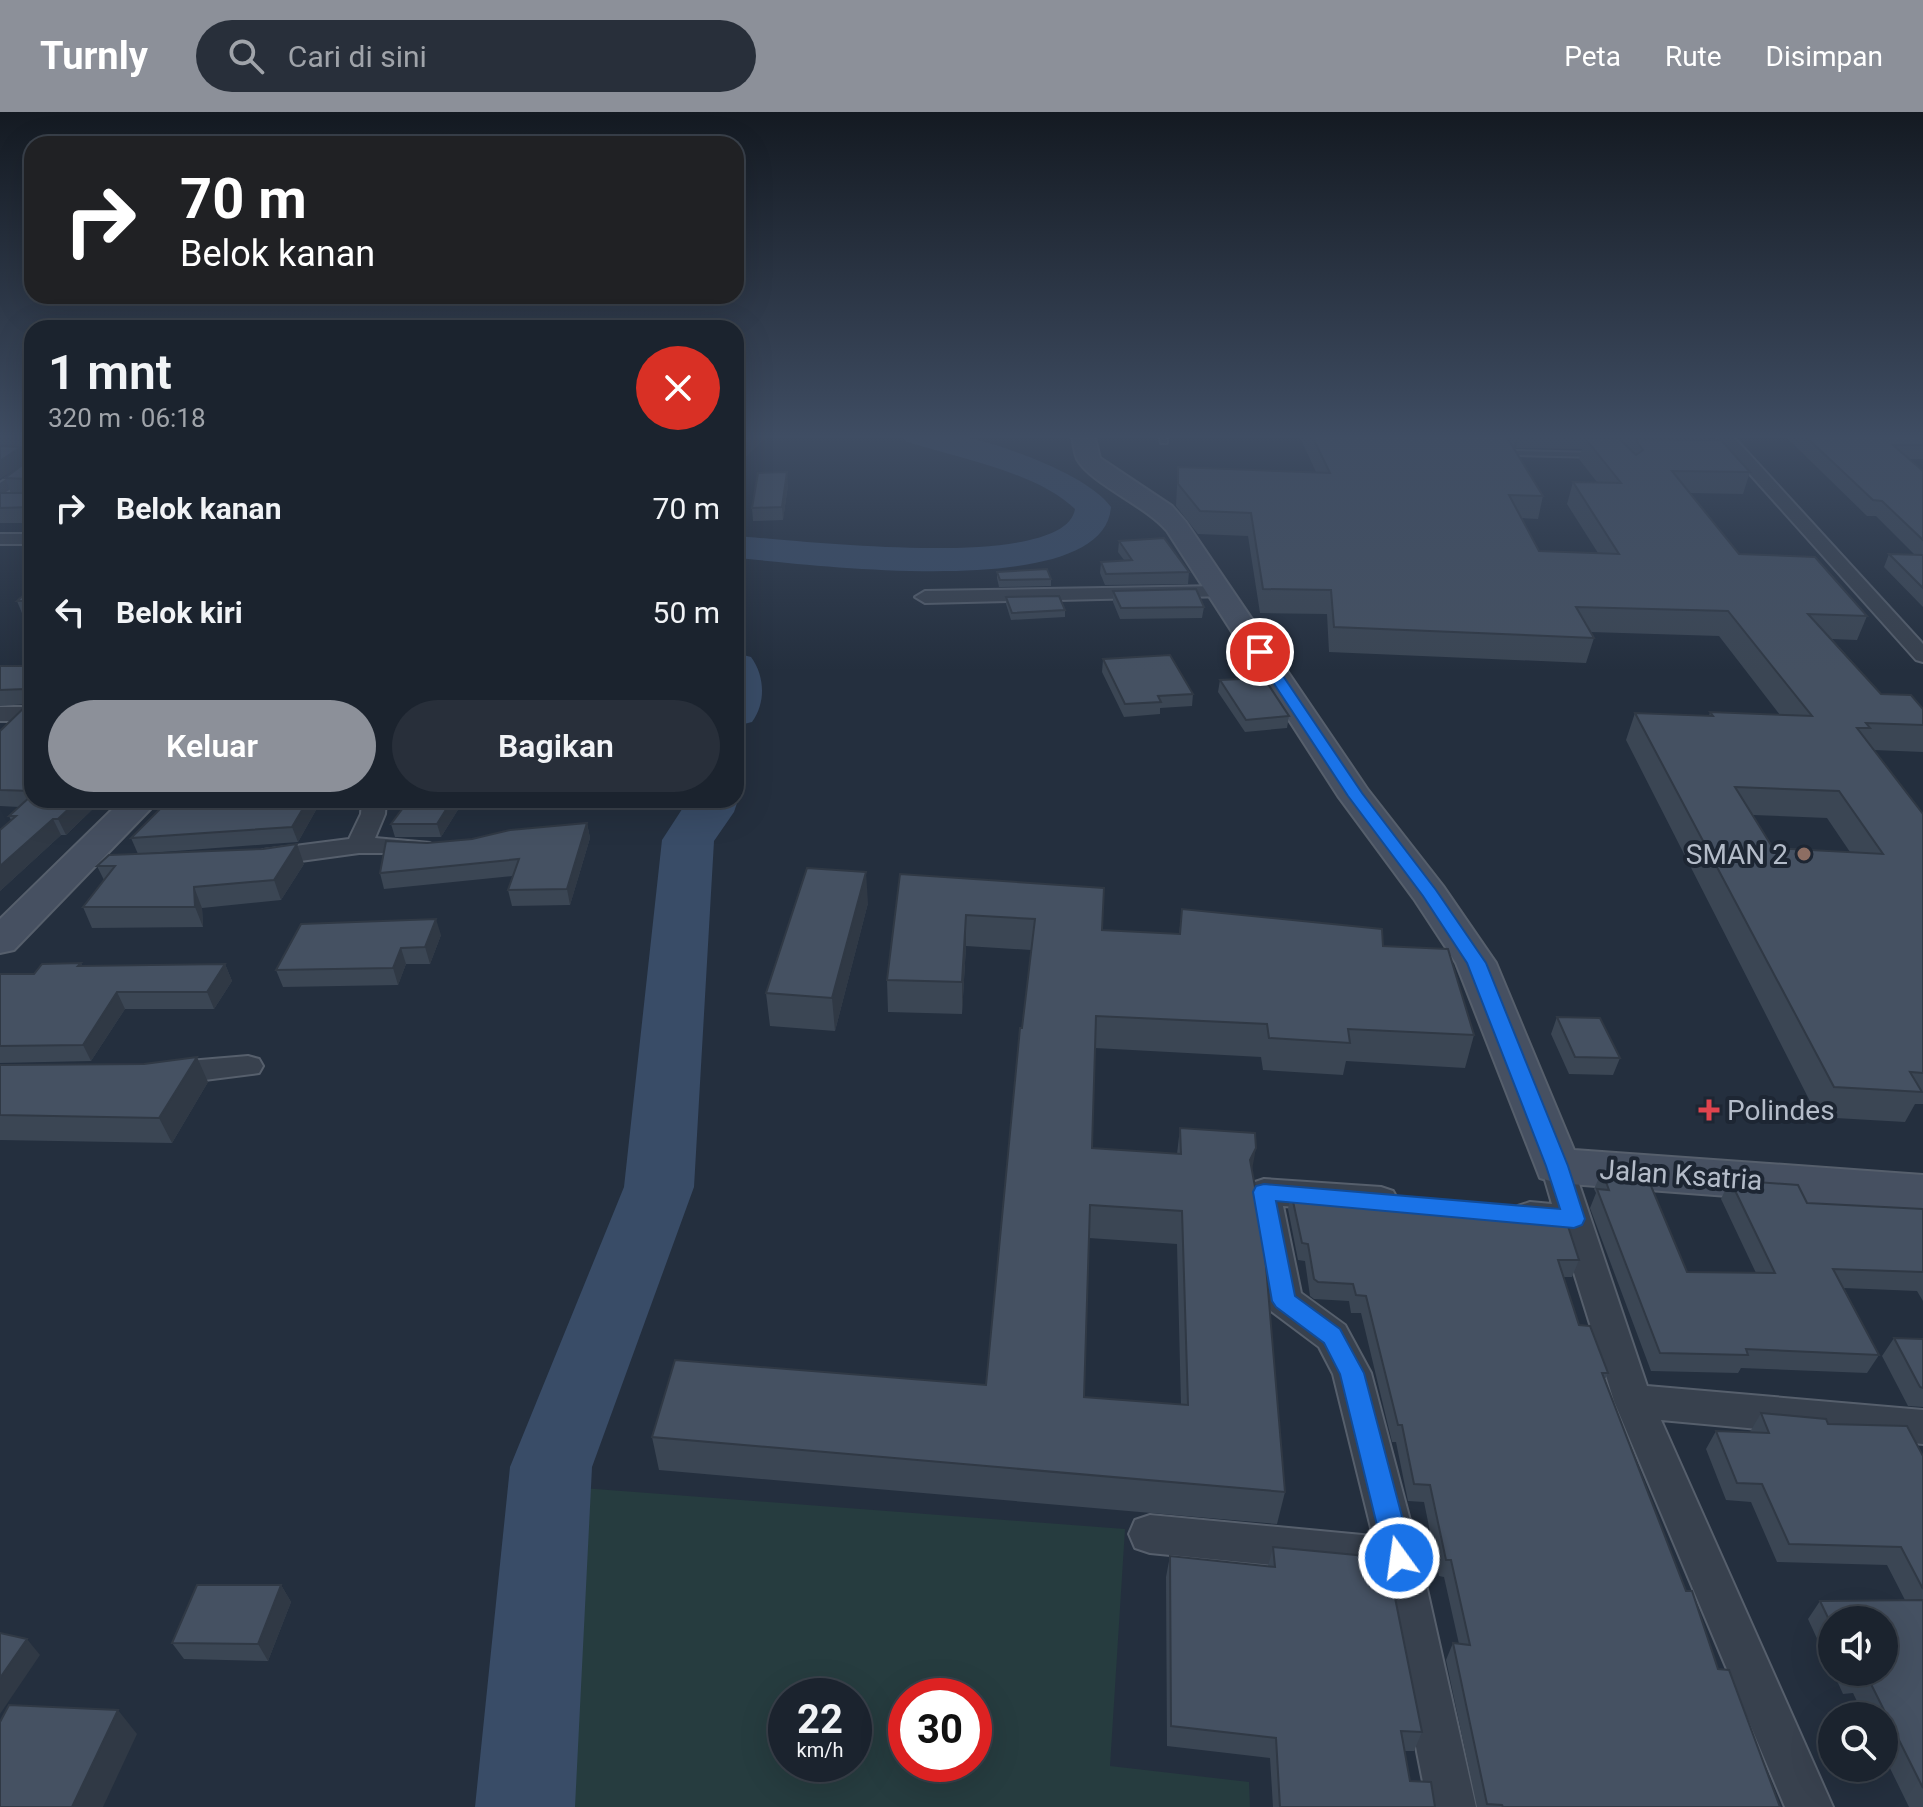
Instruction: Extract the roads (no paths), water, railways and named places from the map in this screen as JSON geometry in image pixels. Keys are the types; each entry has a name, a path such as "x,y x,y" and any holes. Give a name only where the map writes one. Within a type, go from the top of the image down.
{"street":[{"path":"1164,513 1355,796 1430,894 1476,963 1557,1166 1633,1401 1809,1807"},
{"path":"1788,513 1923,656"},
{"path":"0,539 24,539"},
{"path":"925,597 1220,592"},
{"path":"0,714 24,714"},
{"path":"0,941 134,808"},
{"path":"359,845 373,808"},
{"path":"236,859 327,852 359,845 404,849 447,846"},
{"path":"79,862 119,864"},
{"path":"141,1075 248,1066"},
{"name":"Jalan Ksatria","path":"1557,1166 1923,1193"},
{"path":"1406,1203 1264,1192 1284,1301 1332,1336 1352,1373 1399,1558 1452,1807"},
{"path":"1498,1212 1574,1219"},
{"path":"1633,1401 1923,1427"},
{"path":"1150,1534 1399,1558"}],"waterway":[{"path":"744,548 919,559 988,560 1028,554 1069,541 1092,518 1092,513"},
{"path":"525,1807 551,1467 659,1187 688,840 710,808"}],"place":[{"name":"SMAN 2","path":"1804,854"},
{"name":"Polindes","path":"1709,1110"}]}
